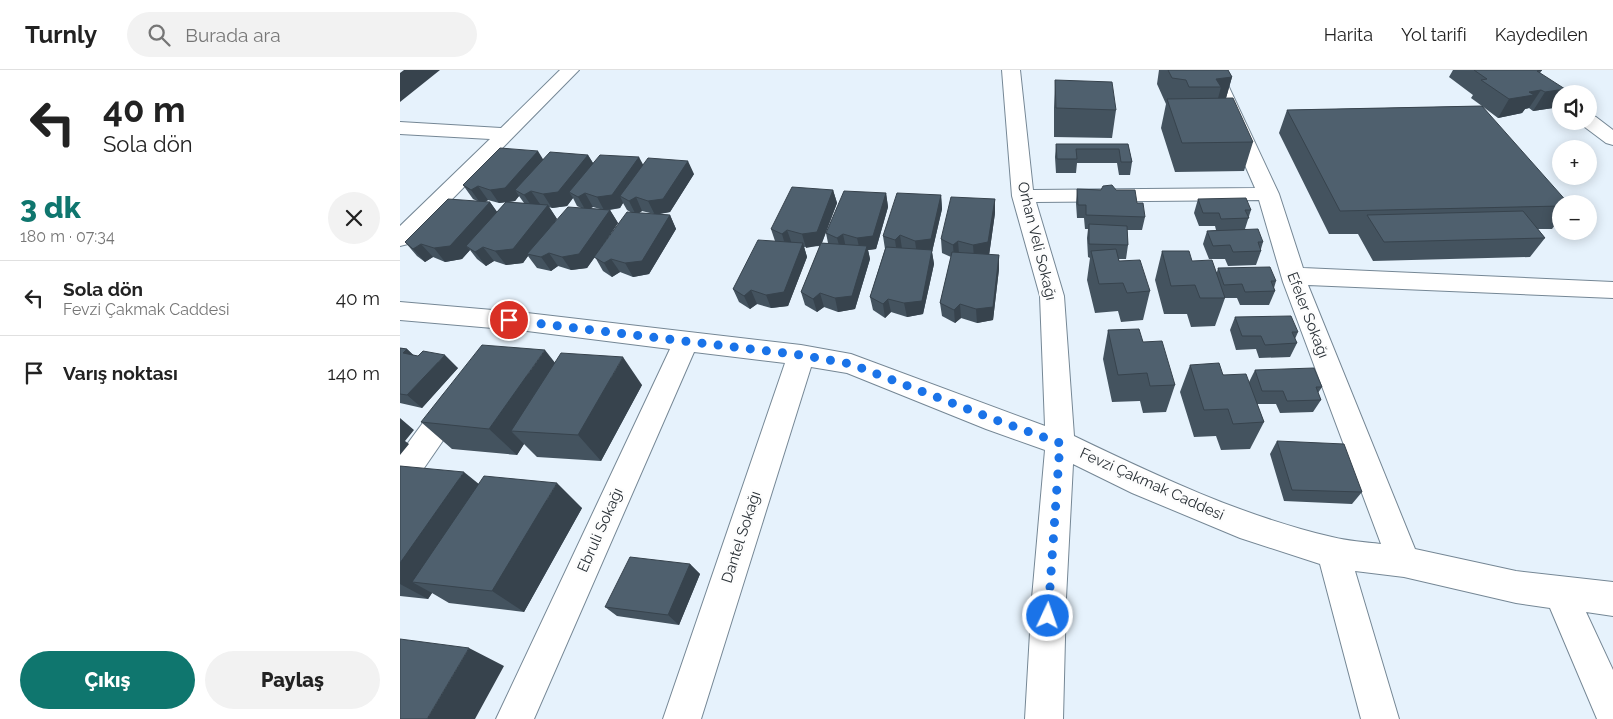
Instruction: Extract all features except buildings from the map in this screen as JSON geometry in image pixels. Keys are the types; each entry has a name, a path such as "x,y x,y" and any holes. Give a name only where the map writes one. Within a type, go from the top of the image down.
{"street":[{"path":"400,239 570,70"},
{"name":"Orhan Veli Sokağı","path":"1011,70 1022,196 1052,296 1060,443 1049,598 1044,719"},
{"name":"Efeler Sokağı","path":"1212,70 1268,194 1293,276 1404,562"},
{"path":"1520,70 1552,94"},
{"path":"1597,127 1613,139"},
{"path":"400,128 505,134"},
{"path":"1022,196 1268,194"},
{"path":"1293,276 1613,290"},
{"name":"Fevzi Çakmak Caddesi","path":"400,311 527,322 801,355 851,364 1060,443 1143,484 1251,528 1333,553 1404,562 1516,587 1613,599"},
{"name":"Ebruli Sokağı","path":"515,719 686,341"},
{"name":"Dantel Sokağı","path":"682,719 801,355"},
{"path":"400,478 467,384"},
{"path":"1333,553 1380,719"},
{"path":"1560,592 1613,713"}],"route":[{"path":"509,320 801,355 851,364 1060,443 1048,616"}]}
